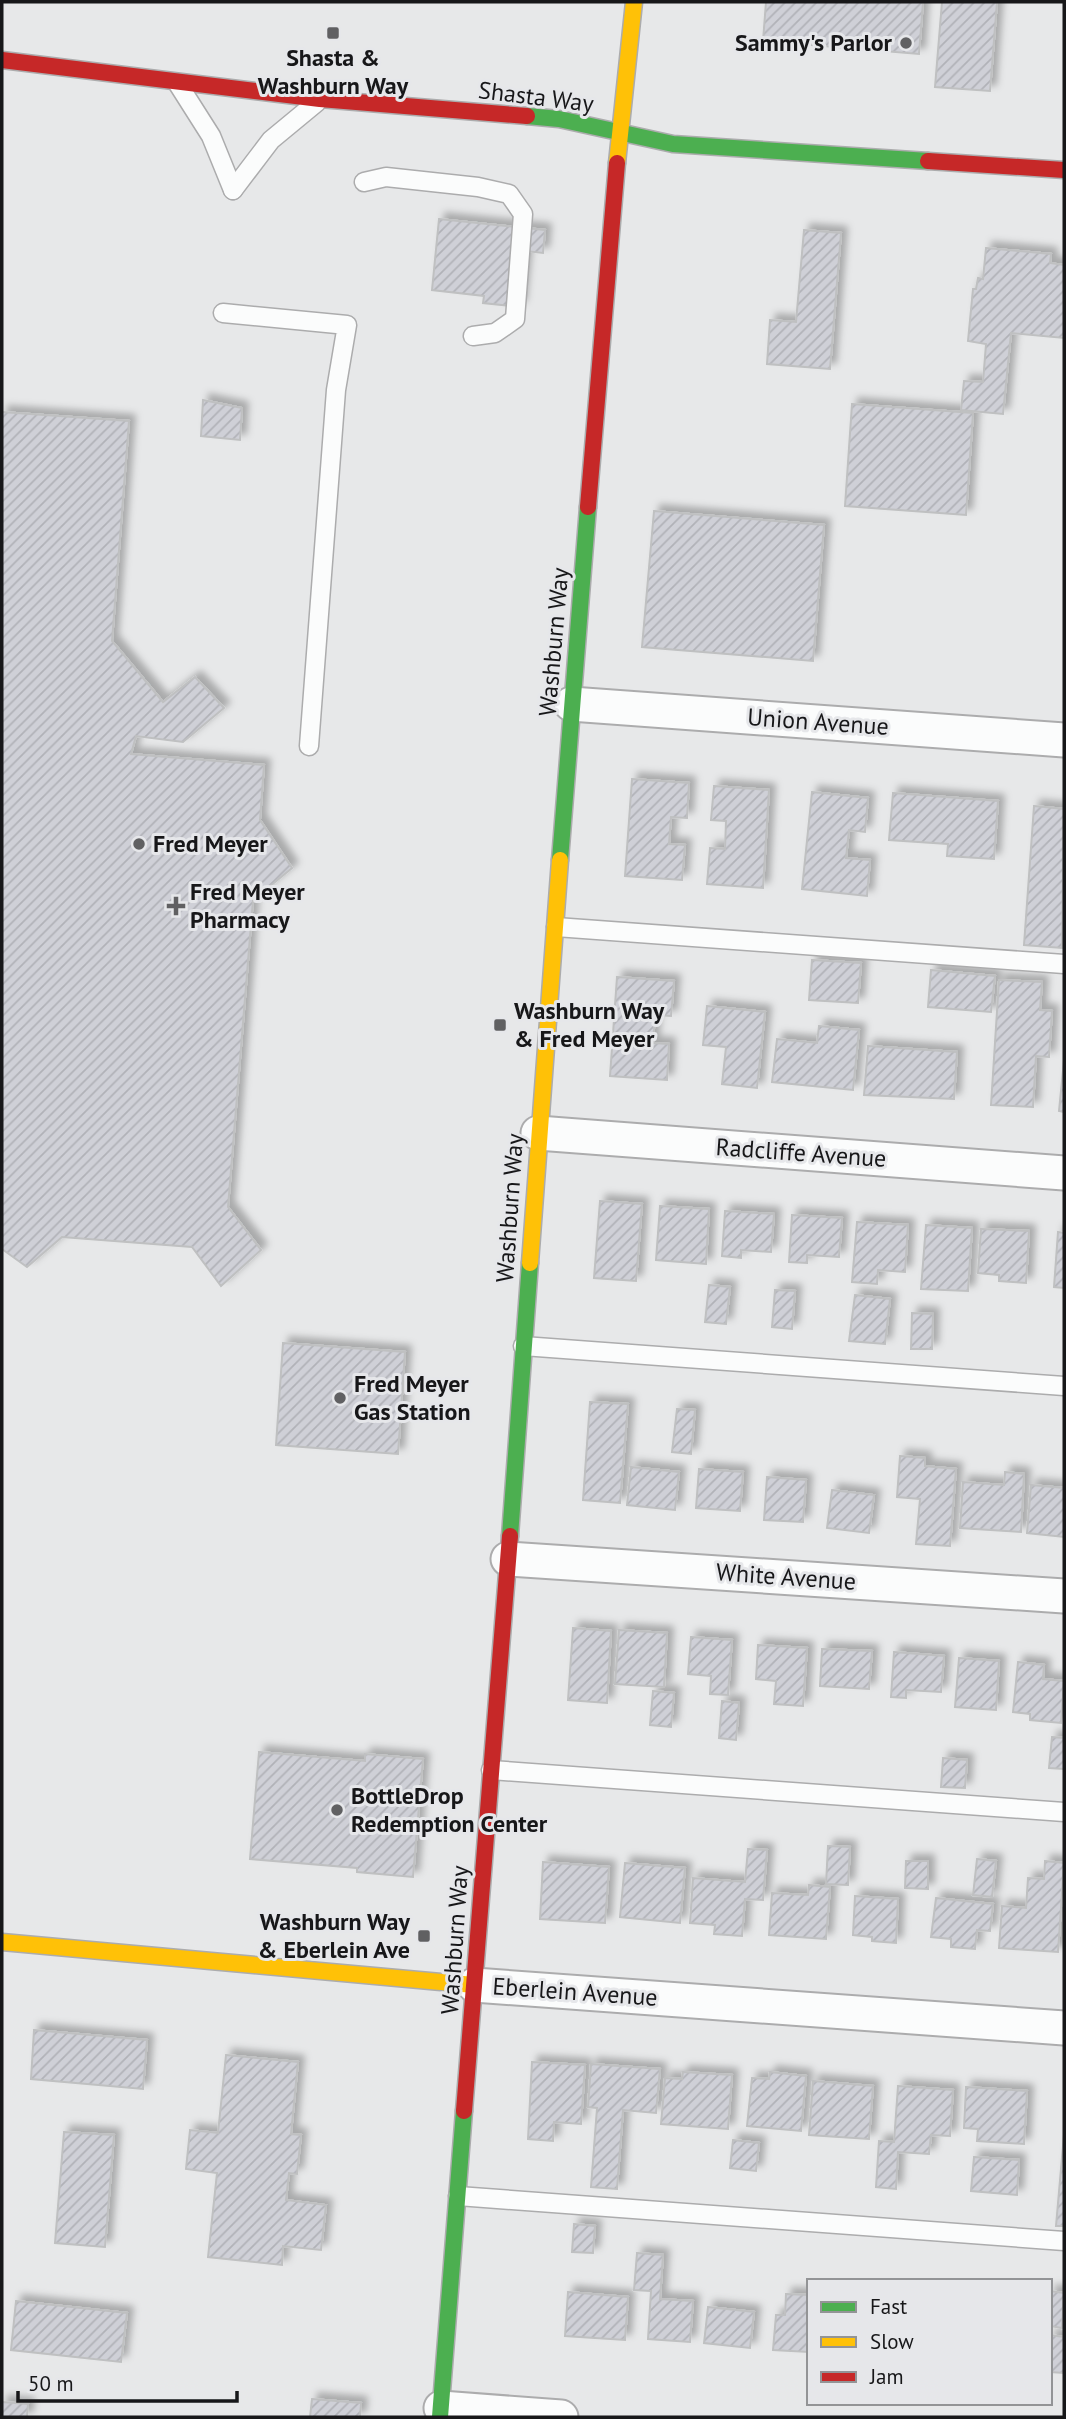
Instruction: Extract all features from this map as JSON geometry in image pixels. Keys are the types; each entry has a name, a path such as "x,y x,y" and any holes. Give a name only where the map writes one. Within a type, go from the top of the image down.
{"main road":[{"name":"Washburn Way","path":"440,2413 508,1559 571,704 620,131 634,2"},
{"name":"Shasta Way","path":"2,60 320,99 559,120 673,144 1064,170"},
{"name":"Eberlein Avenue","path":"2,1942 474,1985"}],"street":[{"name":"Union Avenue","path":"571,704 1064,740"},
{"name":"Radcliffe Avenue","path":"538,1133 1064,1173"},
{"name":"White Avenue","path":"508,1559 1064,1596"},
{"name":"Eberlein Avenue","path":"474,1985 1064,2028"},
{"path":"440,2413 561,2417"}],"lane":[{"path":"176,81 211,136 233,190 271,140 320,99"},
{"path":"364,182 386,177 478,187 509,194 523,214 515,319 495,333 473,336"},
{"path":"223,313 348,325 336,390 309,746"},
{"path":"556,927 1064,964"},
{"path":"523,1346 1064,1386"},
{"path":"491,1770 1064,1812"},
{"path":"458,2196 1064,2241"}],"building":[{"path":"766,2 923,2 919,54 763,41"},
{"path":"942,2 997,2 990,91 935,87"},
{"path":"439,219 545,230 543,253 526,251 520,307 483,303 484,296 432,290"},
{"path":"804,230 841,233 830,369 767,364 770,320 796,322"},
{"path":"986,248 1051,254 1050,263 1064,265 1064,338 1011,333 1003,414 961,410 964,381 983,382 986,344 968,341 973,289 976,289 978,278 983,279"},
{"path":"203,400 242,408 240,440 201,436"},
{"path":"852,404 973,413 966,515 845,506"},
{"name":"Fred Meyer","path":"2,412 129,421 112,641 163,702 195,677 224,708 183,742 136,736 131,754 264,765 260,820 292,868 253,900 228,1207 261,1250 221,1286 192,1247 62,1237 27,1267 2,1249"},
{"path":"654,511 824,525 813,661 642,647"},
{"path":"632,779 689,783 687,818 671,817 669,844 685,845 682,880 625,876"},
{"path":"714,786 769,790 763,888 707,884 710,848 725,849 726,821 711,820"},
{"path":"812,792 868,798 865,832 849,830 846,858 870,860 867,896 802,889"},
{"path":"893,793 998,801 994,859 947,856 948,844 889,840"},
{"path":"1034,806 1064,809 1062,948 1024,945"},
{"path":"812,960 861,963 858,1003 809,1000"},
{"path":"931,970 995,976 991,1012 928,1007"},
{"path":"617,977 674,981 671,1016 655,1015 653,1043 669,1044 667,1080 610,1076"},
{"path":"999,980 1042,982 1040,1010 1052,1011 1049,1057 1036,1056 1033,1107 991,1105"},
{"path":"707,1006 765,1012 757,1088 722,1084 726,1047 703,1045"},
{"path":"819,1026 859,1030 853,1090 772,1082 777,1039 817,1043"},
{"path":"868,1046 957,1052 954,1099 864,1095"},
{"path":"1064,1060 1064,1112 1059,1111"},
{"path":"600,1201 642,1204 636,1281 594,1278"},
{"path":"660,1206 709,1209 706,1264 656,1260"},
{"path":"725,1211 774,1214 771,1252 741,1250 741,1258 722,1256"},
{"path":"792,1215 842,1218 839,1257 807,1255 807,1263 789,1262"},
{"path":"857,1222 908,1225 905,1272 878,1270 877,1284 852,1282"},
{"path":"926,1225 972,1228 968,1291 921,1289"},
{"path":"981,1229 1029,1231 1026,1283 999,1281 999,1275 978,1273"},
{"path":"1058,1232 1064,1233 1064,1288 1054,1287"},
{"path":"709,1285 730,1287 726,1324 705,1322"},
{"path":"775,1290 795,1291 792,1329 772,1327"},
{"path":"855,1295 890,1299 885,1344 849,1341"},
{"path":"912,1313 933,1314 932,1349 911,1349"},
{"path":"283,1343 405,1352 398,1454 276,1445"},
{"path":"590,1402 628,1404 620,1503 583,1500"},
{"path":"677,1409 695,1410 691,1454 672,1452"},
{"path":"900,1456 925,1458 925,1466 956,1469 950,1546 916,1544 920,1499 897,1497"},
{"path":"631,1467 679,1472 675,1510 627,1505"},
{"path":"699,1469 743,1472 740,1511 696,1508"},
{"path":"1005,1472 1024,1474 1021,1532 960,1528 963,1482 1004,1485"},
{"path":"767,1477 806,1480 803,1522 764,1520"},
{"path":"1031,1485 1064,1488 1064,1537 1027,1533"},
{"path":"832,1490 874,1495 869,1533 827,1528"},
{"path":"573,1628 611,1631 607,1703 568,1700"},
{"path":"619,1630 667,1633 664,1687 615,1684"},
{"path":"691,1637 732,1640 728,1695 710,1694 711,1676 688,1674"},
{"path":"758,1645 807,1648 803,1706 774,1704 776,1681 756,1679"},
{"path":"822,1649 872,1651 869,1689 820,1686"},
{"path":"894,1652 944,1656 941,1692 906,1690 906,1698 891,1697"},
{"path":"959,1658 999,1661 996,1710 955,1707"},
{"path":"1018,1662 1044,1665 1043,1679 1064,1681 1061,1723 1030,1720 1030,1714 1013,1712"},
{"path":"653,1691 674,1693 671,1727 650,1725"},
{"path":"722,1701 739,1703 736,1740 719,1738"},
{"path":"1052,1737 1064,1738 1064,1769 1049,1768"},
{"name":"BottleDrop Redemption Center","path":"259,1752 365,1761 365,1754 423,1759 413,1877 357,1872 357,1868 250,1859"},
{"path":"943,1758 967,1760 965,1788 941,1787"},
{"path":"828,1846 850,1847 848,1885 826,1884"},
{"path":"748,1849 767,1850 763,1900 745,1899 742,1936 714,1934 715,1925 690,1923 693,1878 745,1882"},
{"path":"977,1859 996,1861 992,1897 973,1895"},
{"path":"906,1861 928,1861 928,1889 905,1888"},
{"path":"1045,1861 1064,1863 1058,1952 999,1948 1002,1906 1026,1908 1028,1878 1044,1879"},
{"path":"543,1862 609,1867 605,1923 540,1919"},
{"path":"625,1863 685,1868 680,1923 620,1917"},
{"path":"809,1885 830,1887 826,1939 769,1935 772,1893 808,1895"},
{"path":"855,1896 898,1899 896,1943 872,1941 872,1937 853,1935"},
{"path":"936,1898 993,1904 990,1931 977,1930 975,1949 951,1947 951,1939 931,1937"},
{"path":"34,2030 147,2040 143,2089 31,2079"},
{"path":"226,2055 298,2062 291,2134 301,2135 297,2174 289,2173 286,2200 326,2205 321,2250 283,2246 282,2265 208,2257 217,2173 186,2169 190,2130 218,2133"},
{"path":"532,2062 585,2065 581,2124 554,2122 553,2141 528,2139"},
{"path":"591,2064 660,2069 656,2113 623,2110 617,2189 591,2187 597,2108 588,2107"},
{"path":"683,2072 732,2075 728,2129 661,2124 665,2078 682,2079"},
{"path":"770,2072 806,2076 801,2131 747,2126 752,2078 769,2079"},
{"path":"813,2081 873,2086 869,2139 809,2135"},
{"path":"898,2086 953,2090 950,2136 931,2135 929,2154 898,2152 896,2189 876,2187 879,2141 894,2142"},
{"path":"966,2087 1027,2091 1024,2144 977,2141 978,2129 964,2128"},
{"path":"64,2132 114,2135 105,2247 55,2243"},
{"path":"1064,2134 1064,2226 1056,2226"},
{"path":"733,2140 759,2143 756,2171 730,2168"},
{"path":"974,2157 1019,2160 1017,2195 971,2191"},
{"path":"574,2224 595,2226 593,2253 572,2252"},
{"path":"637,2253 663,2255 660,2299 693,2301 690,2342 648,2339 651,2291 634,2290"},
{"path":"1052,2291 1064,2293 1062,2328 1052,2326"},
{"path":"568,2292 628,2297 625,2340 565,2336"},
{"path":"786,2294 807,2295 807,2352 773,2350 776,2315 785,2315"},
{"path":"16,2301 127,2313 121,2362 11,2350"},
{"path":"708,2307 754,2312 750,2348 704,2343"},
{"path":"1052,2335 1064,2337 1064,2373 1052,2372"},
{"path":"312,2399 361,2403 360,2417 310,2417"},
{"path":"2,2402 28,2404 27,2417 2,2417"}],"traffic: fast":[{"path":"527,116 559,119 673,144 928,161"},
{"path":"560,860 588,507"},
{"path":"510,1536 530,1263"},
{"path":"440,2417 464,2111"}],"traffic: slow":[{"path":"617,163 634,2"},
{"path":"530,1263 560,860"},
{"path":"2,1942 474,1985"}],"traffic: jam":[{"path":"2,60 320,99 527,116"},
{"path":"928,161 1064,170"},
{"path":"588,507 617,163"},
{"path":"464,2111 510,1536"}],"place":[{"name":"Shasta & Washburn Way","path":"333,33"},
{"name":"Sammy's Parlor","path":"906,43"},
{"name":"Fred Meyer","path":"139,844"},
{"name":"Fred Meyer Pharmacy","path":"176,906"},
{"name":"Washburn Way & Fred Meyer","path":"500,1025"},
{"name":"Fred Meyer Gas Station","path":"340,1398"},
{"name":"BottleDrop Redemption Center","path":"337,1810"},
{"name":"Washburn Way & Eberlein Ave","path":"424,1936"}]}
